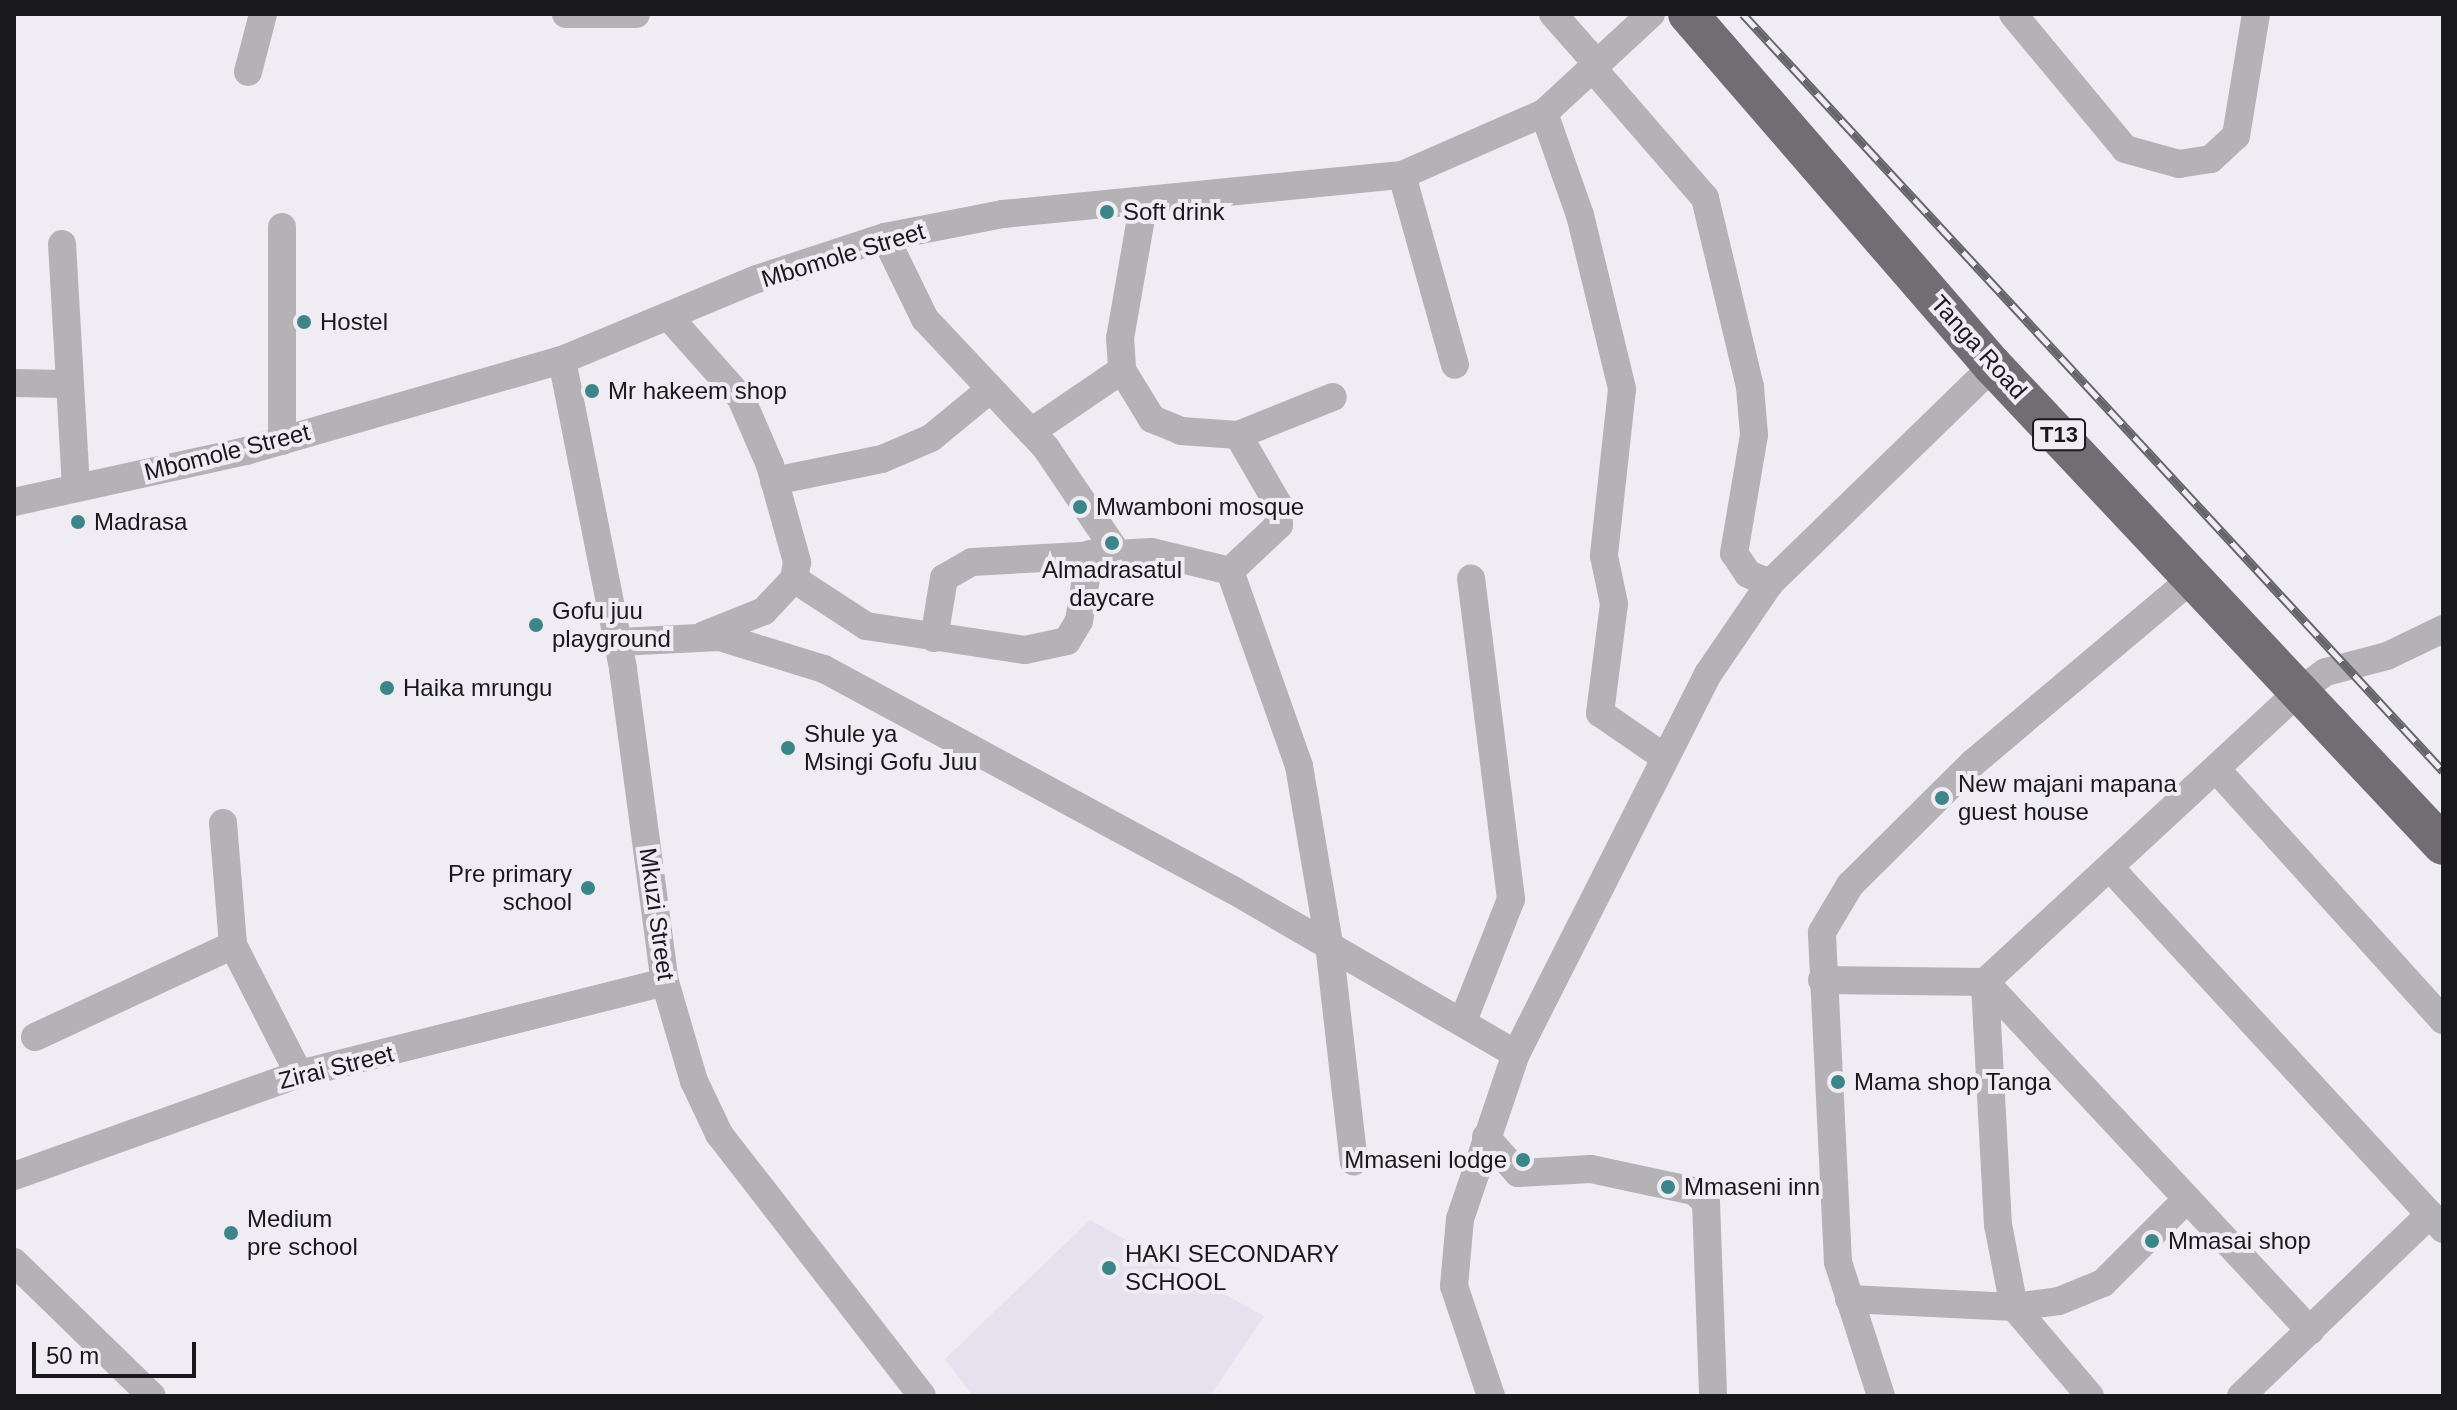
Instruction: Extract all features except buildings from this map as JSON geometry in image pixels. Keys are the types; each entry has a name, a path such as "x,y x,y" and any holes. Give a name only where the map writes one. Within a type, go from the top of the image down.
{"highway":[{"name":"Tanga Road","path":"1688,14 1993,366 2195,576 2298,692 2443,845"}],"street":[{"path":"248,72 263,14"},
{"path":"566,14 636,14"},
{"path":"1553,14 1705,198 1750,387 1754,435 1734,553 1748,574 1770,583"},
{"name":"Mbomole Street","path":"14,502 282,441 562,360 885,237 1003,214 1402,175 1544,113 1597,68 1651,14"},
{"path":"2020,16 2125,149 2179,164 2211,159 2236,136 2256,14"},
{"path":"1544,113 1580,215 1622,389 1604,556 1614,604 1600,713 1664,757"},
{"path":"1402,175 1455,365"},
{"path":"1144,201 1120,338 1122,370 1152,419 1181,431 1238,435 1333,397"},
{"path":"282,227 282,441"},
{"path":"885,237 925,319 987,392 1031,432 1103,554"},
{"path":"62,244 65,384 76,486"},
{"path":"669,317 741,398 774,481 797,562 794,579 764,611 699,637"},
{"name":"Mkuzi Street","path":"562,360 618,642 665,982 694,1081 719,1134 922,1396"},
{"path":"1491,1396 1454,1286 1460,1219 1516,1054 1708,674 1770,583 1993,366"},
{"path":"1031,432 1122,370"},
{"path":"14,383 65,384"},
{"path":"774,481 882,459 931,438 987,392"},
{"path":"1230,571 1279,525 1278,504 1238,435"},
{"path":"934,638 951,568 1152,552 1230,571"},
{"path":"794,579 866,626 1025,650 1067,641 1079,621 1103,554"},
{"path":"1230,571 1299,766 1329,944 1354,1162"},
{"path":"1881,1396 1838,1262 1822,932 1850,885 2037,705 2195,576"},
{"path":"1463,1021 1511,899 1504,801 1471,578"},
{"path":"1822,980 1985,982 2113,871 2298,692 2326,672 2387,656 2443,629"},
{"path":"618,642 699,637 824,669 1329,944 1516,1054"},
{"path":"2217,770 2443,1020"},
{"path":"223,823 233,945 299,1074"},
{"path":"2113,871 2436,1222 2310,1331 2241,1396"},
{"path":"35,1037 233,945"},
{"name":"Zirai Street","path":"14,1176 299,1074 665,982"},
{"path":"1985,982 2099,1099 2184,1202 2310,1331"},
{"path":"1985,982 1998,1225 2014,1307 2090,1396"},
{"path":"1486,1137 1518,1173 1591,1169 1694,1191 1706,1202 1713,1396"},
{"path":"1849,1299 2014,1307 2059,1301 2103,1283 2184,1202"},
{"path":"14,1262 152,1396"}],"shaded area":[{"name":"HAKI SECONDARY SCHOOL","path":"1090,1220 1264,1316 1210,1396 973,1396 945,1359"}],"railway":[{"path":"1743,14 2443,771"}],"place":[{"name":"Soft drink","path":"1107,212"},
{"name":"Hostel","path":"304,322"},
{"name":"Mr hakeem shop","path":"592,391"},
{"name":"Mwamboni mosque","path":"1080,507"},
{"name":"Madrasa","path":"78,522"},
{"name":"Almadrasatul daycare","path":"1112,543"},
{"name":"Gofu juu playground","path":"536,625"},
{"name":"Haika mrungu","path":"387,688"},
{"name":"Shule ya Msingi Gofu Juu","path":"788,748"},
{"name":"New majani mapana guest house","path":"1942,798"},
{"name":"Pre primary school","path":"588,888"},
{"name":"Mama shop Tanga","path":"1838,1082"},
{"name":"Mmaseni lodge","path":"1523,1160"},
{"name":"Mmaseni inn","path":"1668,1187"},
{"name":"Medium pre school","path":"231,1233"},
{"name":"Mmasai shop","path":"2152,1241"},
{"name":"HAKI SECONDARY SCHOOL","path":"1109,1268"}]}
